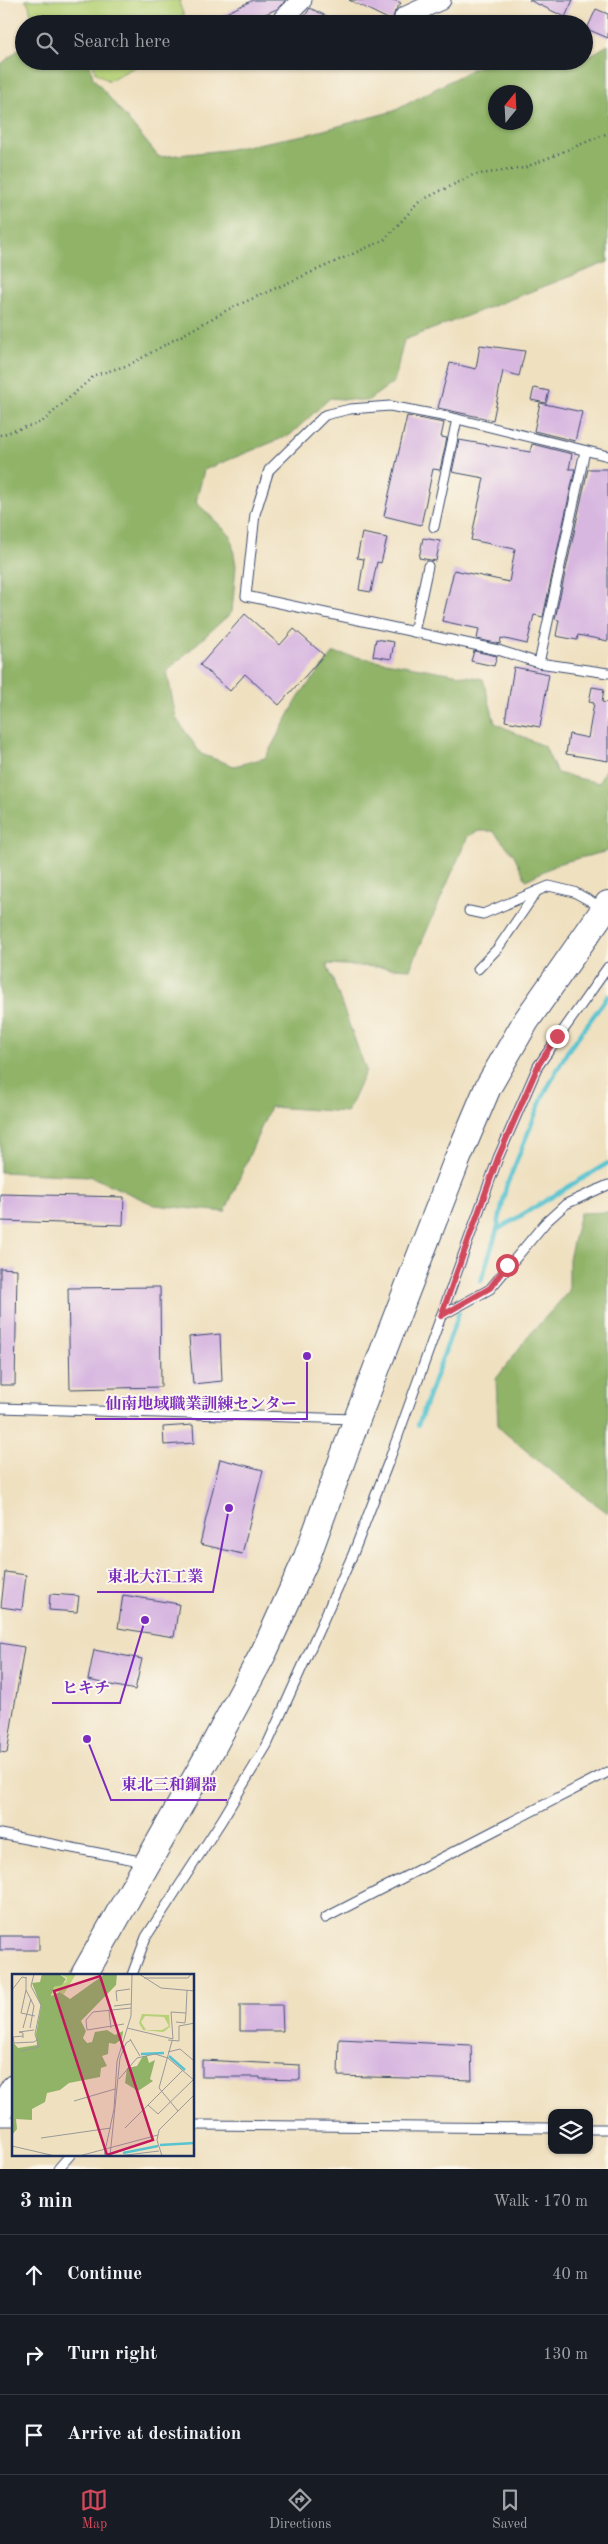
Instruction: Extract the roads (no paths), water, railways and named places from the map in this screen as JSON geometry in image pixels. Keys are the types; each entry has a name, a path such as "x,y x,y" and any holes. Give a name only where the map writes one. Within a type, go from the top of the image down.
{"street":[{"path":"287,15 302,0"},
{"path":"408,15 442,0"},
{"path":"85,1974 264,1652 307,1557 456,1160 488,1087 526,1021 606,907"},
{"path":"0,2110 12,2091"}],"lane":[{"path":"608,456 457,419 390,406 350,409 325,415 269,470 255,514 246,596 498,650 540,663 608,673"},
{"path":"434,526 457,419"},
{"path":"540,663 585,451"},
{"path":"414,632 428,566"},
{"path":"469,911 483,914 550,886 574,892 606,907"},
{"path":"478,969 498,948 537,891"},
{"path":"132,1974 146,1937 267,1745 353,1554 495,1166 538,1066 608,967"},
{"path":"441,1316 490,1288 544,1223 566,1204 608,1186"},
{"path":"0,1408 357,1420"},
{"path":"325,1918 608,1772"},
{"path":"0,1834 148,1862"},
{"path":"195,2125 548,2128"},
{"path":"593,2129 608,2129"},
{"path":"58,2169 69,2156"}],"waterway":[{"path":"481,1281 497,1230 506,1187 543,1096 567,1052 608,996"},
{"path":"497,1230 608,1163"},
{"path":"418,1425 459,1313"}],"place":[{"name":"仙南地域職業訓練センター","path":"307,1356"},
{"name":"東北大江工業","path":"229,1508"},
{"name":"ヒキチ","path":"145,1620"},
{"name":"東北三和鋼器","path":"87,1739"}]}
